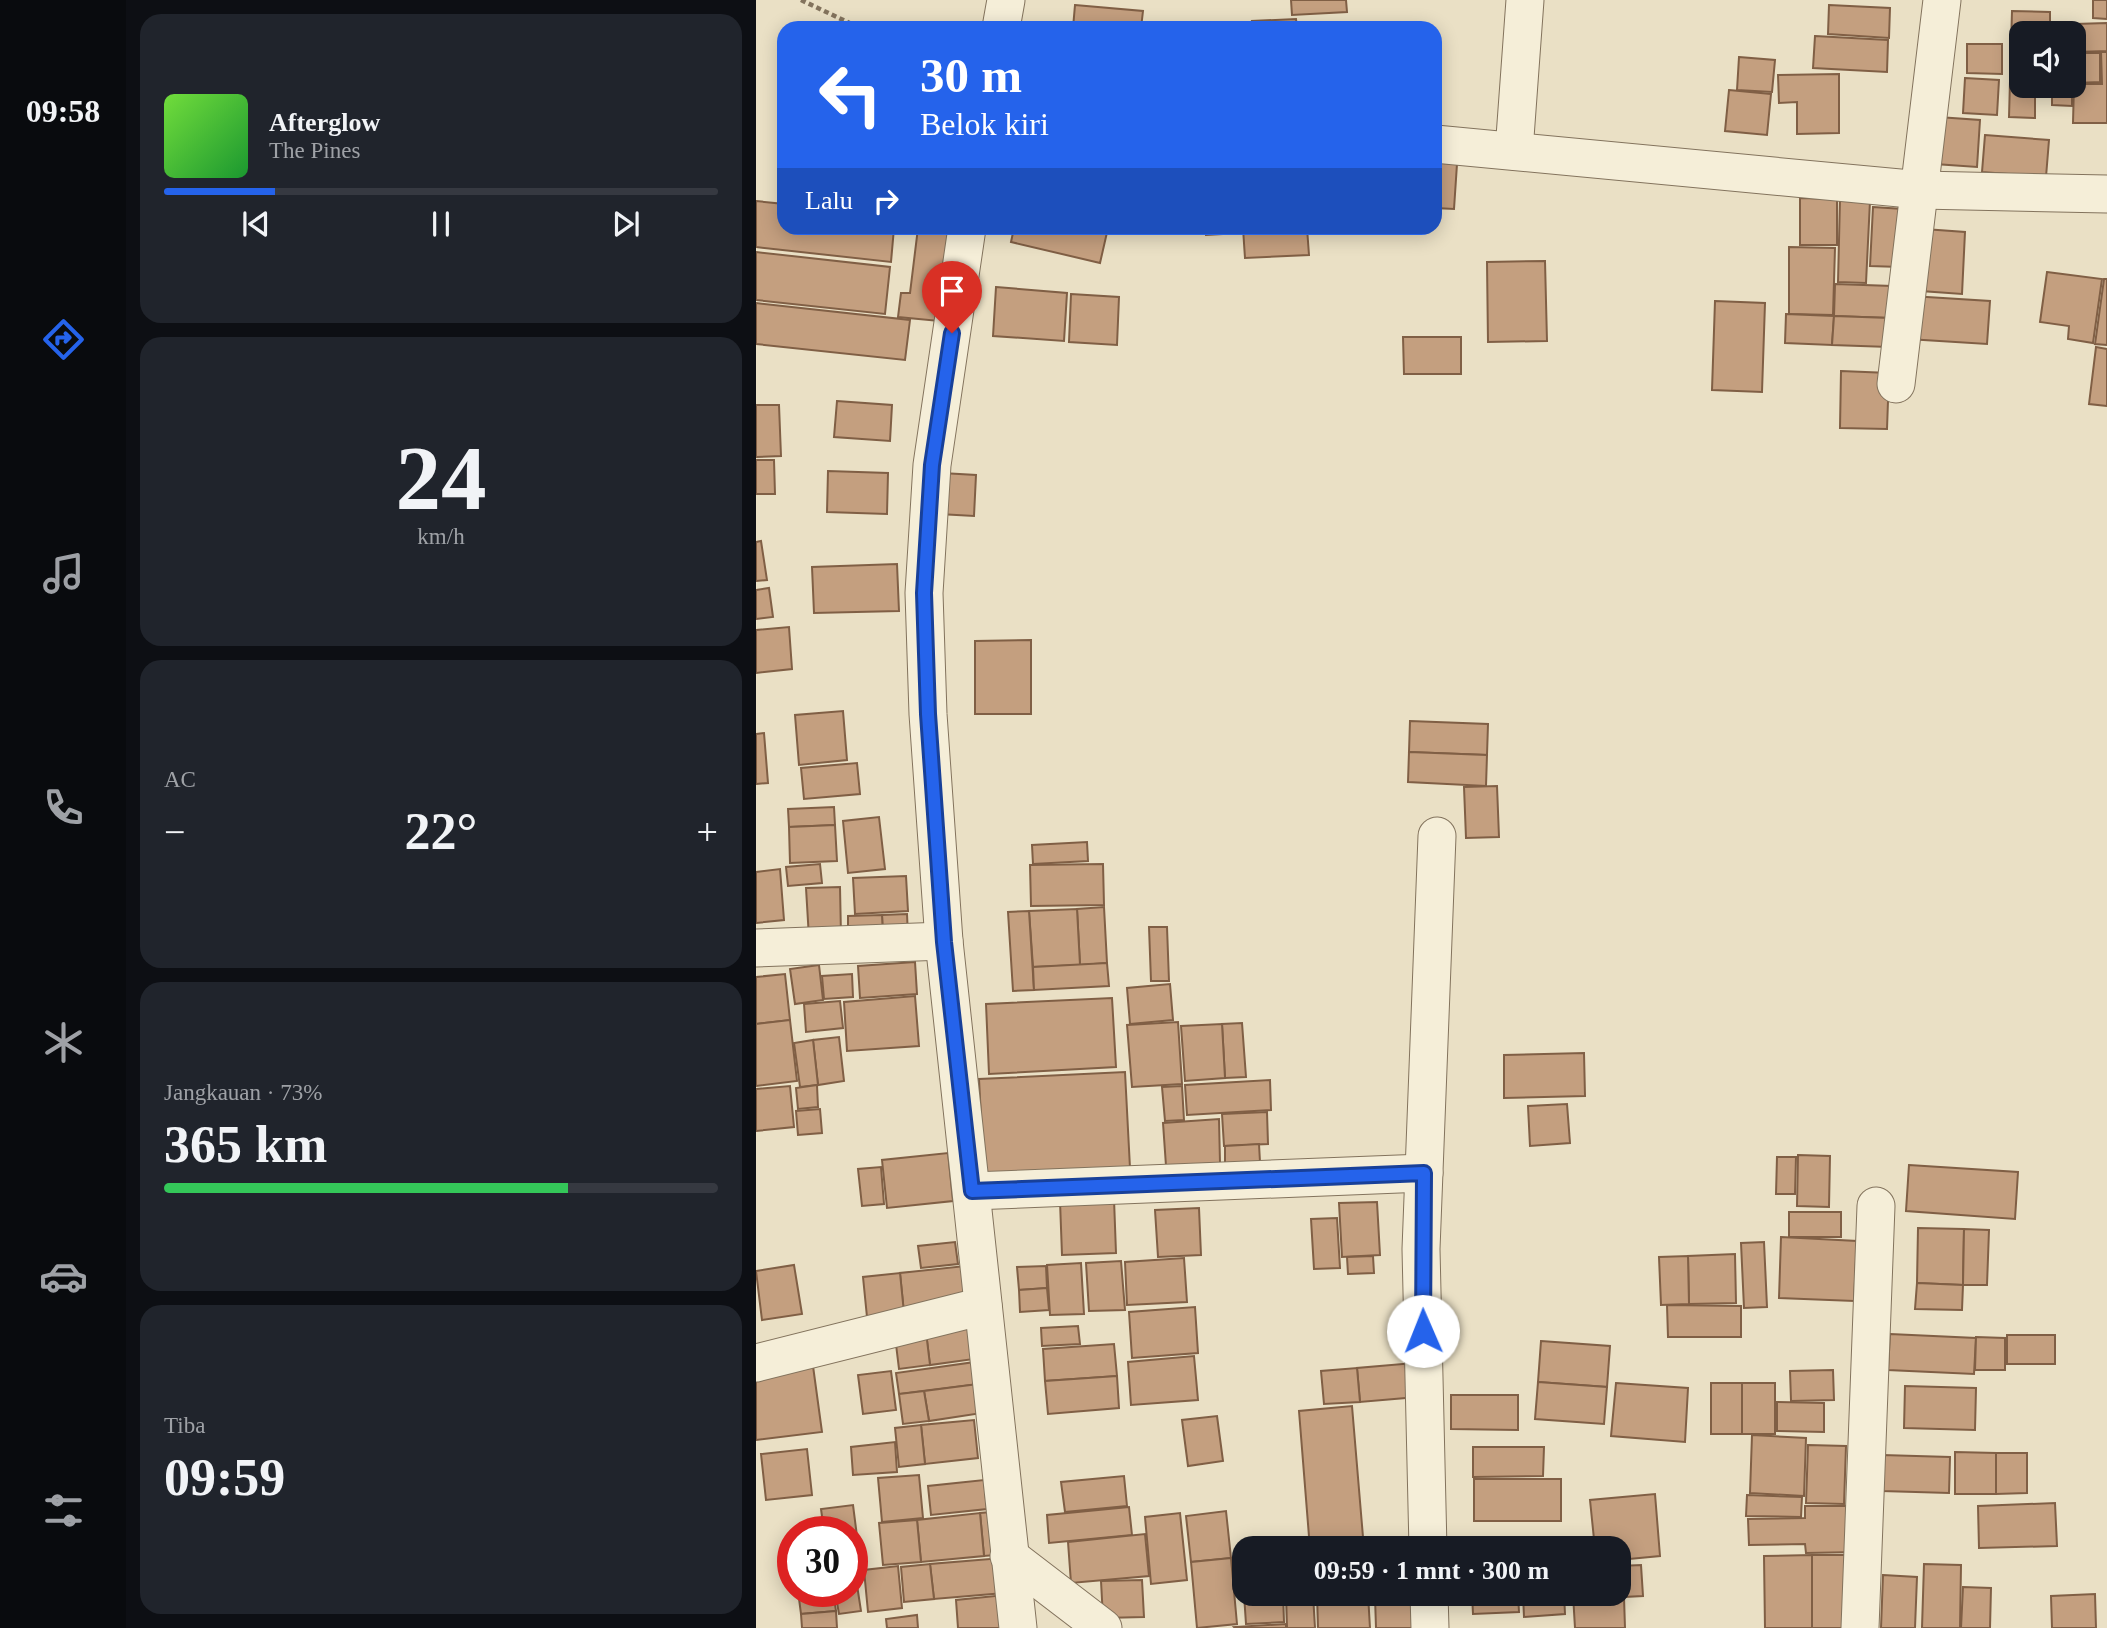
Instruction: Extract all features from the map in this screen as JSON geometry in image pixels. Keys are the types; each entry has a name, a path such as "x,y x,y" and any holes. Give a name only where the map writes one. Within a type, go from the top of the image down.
{"street":[{"path":"1002,21 1006,0"},
{"path":"1514,151 1525,0"},
{"path":"1896,384 1942,0"},
{"path":"1442,145 1921,190 2107,194"},
{"path":"966,235 932,465 924,593 928,714 944,942 1018,1628"},
{"path":"1428,1536 1422,1249 1437,836"},
{"path":"756,948 944,942"},
{"path":"972,1191 1424,1173"},
{"path":"1860,1628 1877,1206"},
{"path":"756,1363 983,1306"},
{"path":"1009,1556 1103,1628"},
{"path":"1429,1606 1430,1628"}],"path":[{"path":"801,0 845,21"}],"building":[{"path":"1291,0 1346,0 1347,12 1292,15"},
{"path":"2093,0 2107,0 2107,19 2093,18"},
{"path":"1075,5 1143,11 1142,21 1074,21"},
{"path":"1829,5 1890,8 1889,38 1828,34"},
{"path":"2012,11 2050,12 2050,21 2012,21"},
{"path":"1296,19 1296,21 1252,21"},
{"path":"2107,23 2107,51 2086,52 2086,24"},
{"path":"1815,36 1888,40 1887,72 1813,68"},
{"path":"1967,44 2002,44 2002,74 1967,73"},
{"path":"2101,52 2107,52 2107,123 2073,123 2074,98 2086,98 2086,84 2102,84"},
{"path":"2086,53 2100,53 2100,82 2086,83"},
{"path":"1739,57 1775,60 1772,92 1737,90"},
{"path":"1839,74 1839,133 1797,134 1797,102 1779,103 1778,75"},
{"path":"1965,78 1999,80 1997,115 1963,113"},
{"path":"1729,90 1771,94 1767,135 1725,131"},
{"path":"2010,98 2035,98 2035,118 2009,117"},
{"path":"2052,98 2072,98 2072,106 2052,105"},
{"path":"1938,117 1980,120 1977,167 1935,164"},
{"path":"1985,135 2049,140 2046,177 1982,172"},
{"path":"1442,163 1457,164 1454,209 1442,208"},
{"path":"1800,198 1837,199 1837,245 1800,245"},
{"path":"1840,199 1870,201 1866,283 1838,282"},
{"path":"756,201 777,203 777,235 893,235 891,262 756,247"},
{"path":"1873,207 1903,209 1900,267 1870,266"},
{"path":"1924,229 1965,232 1962,294 1921,291"},
{"path":"917,235 948,235 939,321 898,317 901,293 910,293"},
{"path":"1012,235 1106,235 1100,263 1011,242"},
{"path":"1243,235 1308,235 1309,255 1245,258"},
{"path":"1789,247 1835,248 1833,315 1789,314"},
{"path":"756,252 890,267 885,314 756,300"},
{"path":"1545,261 1547,341 1488,342 1487,262"},
{"path":"2047,272 2102,279 2093,343 2068,339 2069,326 2040,322"},
{"path":"2104,279 2107,279 2107,345 2095,344"},
{"path":"1835,284 1892,286 1890,318 1834,316"},
{"path":"996,287 1067,293 1064,341 993,336"},
{"path":"1071,294 1119,297 1117,345 1069,342"},
{"path":"1911,296 1990,301 1987,344 1908,339"},
{"path":"1715,301 1765,303 1762,392 1712,390"},
{"path":"756,303 910,320 905,360 756,344"},
{"path":"1786,314 1834,316 1832,345 1785,343"},
{"path":"1834,316 1890,318 1889,347 1832,345"},
{"path":"1403,337 1461,337 1461,374 1404,374"},
{"path":"2096,347 2107,349 2107,406 2089,404"},
{"path":"1841,371 1889,373 1887,429 1840,428"},
{"path":"837,401 892,405 890,441 834,437"},
{"path":"756,405 779,405 781,456 756,457"},
{"path":"756,460 774,460 775,494 756,494"},
{"path":"828,471 888,473 887,514 827,512"},
{"path":"942,473 976,475 974,516 939,514"},
{"path":"761,541 767,580 756,581 756,542"},
{"path":"897,564 899,611 814,613 812,567"},
{"path":"769,588 773,617 756,619 756,590"},
{"path":"789,627 792,669 756,673 756,630"},
{"path":"1031,640 1031,714 975,714 975,641"},
{"path":"843,711 847,760 799,765 795,715"},
{"path":"1410,721 1488,724 1487,755 1409,752"},
{"path":"764,733 768,783 756,784 756,734"},
{"path":"1409,752 1487,755 1486,786 1408,782"},
{"path":"857,763 860,794 804,799 801,768"},
{"path":"1497,786 1499,837 1466,838 1464,787"},
{"path":"834,807 835,825 789,827 788,809"},
{"path":"879,817 885,869 848,873 843,821"},
{"path":"835,825 837,861 790,863 789,827"},
{"path":"1087,842 1088,861 1033,864 1032,845"},
{"path":"820,864 822,883 788,886 786,867"},
{"path":"1103,864 1104,905 1031,906 1030,865"},
{"path":"780,869 784,920 756,923 756,872"},
{"path":"906,876 908,911 855,914 853,878"},
{"path":"840,887 841,936 809,938 806,888"},
{"path":"1104,907 1107,963 1080,965 1077,909"},
{"path":"1077,909 1080,965 1033,967 1029,911"},
{"path":"1029,911 1034,990 1013,991 1008,912"},
{"path":"907,914 908,936 883,937 882,915"},
{"path":"882,915 883,937 848,939 848,916"},
{"path":"1149,927 1167,927 1169,981 1151,981"},
{"path":"915,962 917,994 860,998 858,966"},
{"path":"1107,963 1109,986 1034,990 1033,967"},
{"path":"819,965 823,1000 795,1004 790,969"},
{"path":"785,974 790,1020 756,1024 756,977"},
{"path":"852,974 853,997 824,999 822,976"},
{"path":"1170,984 1173,1020 1130,1024 1127,988"},
{"path":"915,996 919,1046 847,1051 844,1002"},
{"path":"1112,998 1116,1067 989,1074 986,1004"},
{"path":"840,1001 843,1028 806,1032 804,1004"},
{"path":"790,1020 797,1081 756,1086 756,1024"},
{"path":"1178,1022 1182,1084 1132,1087 1127,1025"},
{"path":"1242,1023 1246,1077 1225,1078 1222,1024"},
{"path":"1222,1024 1225,1078 1185,1081 1181,1026"},
{"path":"839,1037 844,1081 818,1085 813,1040"},
{"path":"813,1040 818,1085 800,1087 794,1043"},
{"path":"1584,1053 1585,1096 1504,1098 1504,1055"},
{"path":"1125,1072 1130,1168 984,1176 979,1079"},
{"path":"1270,1080 1271,1110 1187,1115 1185,1085"},
{"path":"817,1085 818,1107 798,1109 796,1088"},
{"path":"790,1086 794,1127 756,1131 756,1089"},
{"path":"1182,1086 1184,1120 1165,1121 1162,1087"},
{"path":"1567,1104 1570,1143 1530,1146 1528,1106"},
{"path":"820,1109 822,1133 798,1135 796,1111"},
{"path":"1267,1112 1268,1144 1224,1146 1222,1114"},
{"path":"1219,1119 1220,1163 1166,1166 1163,1123"},
{"path":"1259,1144 1260,1162 1225,1164 1225,1146"},
{"path":"948,1153 953,1201 887,1208 882,1160"},
{"path":"1798,1155 1830,1156 1829,1207 1797,1206"},
{"path":"1777,1157 1796,1157 1795,1194 1776,1194"},
{"path":"1909,1165 2018,1172 2015,1219 1906,1211"},
{"path":"881,1167 884,1204 862,1206 858,1169"},
{"path":"1114,1199 1116,1253 1062,1255 1060,1201"},
{"path":"1377,1202 1380,1255 1342,1257 1339,1203"},
{"path":"1199,1208 1201,1255 1158,1257 1155,1210"},
{"path":"1789,1212 1841,1212 1841,1237 1789,1237"},
{"path":"1337,1218 1340,1268 1314,1269 1311,1219"},
{"path":"1918,1228 1964,1229 1963,1285 1917,1283"},
{"path":"1964,1229 1989,1230 1987,1285 1963,1285"},
{"path":"1781,1237 1857,1241 1854,1301 1779,1298"},
{"path":"955,1242 958,1264 921,1268 918,1246"},
{"path":"1764,1242 1767,1307 1744,1308 1741,1243"},
{"path":"1735,1254 1736,1303 1689,1304 1688,1256"},
{"path":"1373,1256 1374,1273 1348,1274 1347,1257"},
{"path":"1688,1256 1689,1304 1661,1305 1659,1257"},
{"path":"1184,1258 1187,1302 1127,1305 1125,1262"},
{"path":"1121,1261 1125,1310 1089,1311 1086,1263"},
{"path":"1081,1263 1084,1314 1050,1315 1047,1265"},
{"path":"794,1265 802,1314 762,1320 756,1271"},
{"path":"965,1266 969,1306 904,1313 900,1273"},
{"path":"1046,1266 1047,1288 1019,1290 1017,1267"},
{"path":"900,1273 904,1313 867,1317 863,1277"},
{"path":"1917,1283 1963,1285 1962,1310 1915,1309"},
{"path":"1047,1288 1049,1310 1020,1312 1019,1290"},
{"path":"1667,1305 1741,1306 1741,1337 1668,1337"},
{"path":"1195,1307 1198,1353 1132,1358 1129,1312"},
{"path":"969,1326 974,1359 930,1365 926,1332"},
{"path":"1078,1326 1080,1344 1042,1346 1041,1328"},
{"path":"926,1332 930,1365 899,1369 895,1336"},
{"path":"1890,1334 1976,1338 1974,1374 1888,1370"},
{"path":"2007,1335 2055,1335 2055,1364 2007,1364"},
{"path":"1976,1337 2005,1338 2005,1370 1975,1370"},
{"path":"1541,1341 1610,1346 1607,1387 1538,1382"},
{"path":"1114,1344 1117,1376 1045,1381 1043,1349"},
{"path":"1194,1356 1198,1400 1131,1405 1128,1362"},
{"path":"975,1362 978,1384 899,1394 896,1373"},
{"path":"1414,1363 1417,1397 1360,1402 1357,1368"},
{"path":"813,1366 822,1432 756,1440 756,1373"},
{"path":"1357,1368 1360,1402 1324,1404 1321,1371"},
{"path":"1833,1370 1834,1400 1791,1401 1790,1371"},
{"path":"891,1371 896,1410 863,1414 858,1375"},
{"path":"1117,1376 1119,1408 1048,1414 1045,1381"},
{"path":"1538,1382 1607,1387 1604,1424 1535,1419"},
{"path":"1616,1383 1688,1388 1685,1442 1611,1436"},
{"path":"1711,1383 1742,1383 1742,1434 1711,1434"},
{"path":"1742,1383 1775,1383 1775,1434 1742,1434"},
{"path":"978,1384 982,1413 929,1421 924,1391"},
{"path":"1905,1386 1976,1388 1975,1430 1904,1428"},
{"path":"924,1391 929,1421 903,1424 899,1394"},
{"path":"1451,1395 1518,1395 1518,1430 1451,1429"},
{"path":"1777,1402 1824,1403 1824,1432 1777,1431"},
{"path":"1352,1406 1363,1536 1309,1536 1299,1411"},
{"path":"1217,1416 1223,1461 1188,1466 1182,1420"},
{"path":"974,1420 978,1458 925,1464 921,1425"},
{"path":"921,1425 925,1464 899,1467 895,1428"},
{"path":"1752,1435 1806,1438 1804,1496 1750,1493"},
{"path":"895,1442 897,1472 853,1475 851,1447"},
{"path":"1808,1445 1846,1446 1844,1504 1806,1503"},
{"path":"1473,1447 1544,1447 1543,1476 1473,1477"},
{"path":"807,1449 812,1495 766,1500 761,1454"},
{"path":"1955,1452 1996,1453 1996,1494 1955,1494"},
{"path":"1996,1453 2027,1453 2027,1493 1996,1494"},
{"path":"1882,1455 1950,1457 1949,1493 1882,1491"},
{"path":"919,1475 923,1518 882,1522 878,1478"},
{"path":"1124,1476 1127,1506 1065,1512 1061,1482"},
{"path":"1474,1479 1561,1479 1561,1521 1474,1521"},
{"path":"984,1480 987,1509 931,1515 928,1486"},
{"path":"1655,1494 1660,1556 1631,1559 1631,1536 1594,1536 1590,1500"},
{"path":"1747,1495 1802,1497 1801,1517 1746,1516"},
{"path":"2055,1503 2057,1546 1979,1548 1978,1506"},
{"path":"853,1505 854,1516 822,1516 821,1509"},
{"path":"1805,1506 1858,1506 1858,1552 1806,1553 1805,1544 1749,1545 1748,1519 1805,1518"},
{"path":"1129,1507 1132,1535 1049,1543 1047,1515"},
{"path":"1003,1511 1007,1554 984,1556 980,1513"},
{"path":"1226,1511 1231,1558 1191,1562 1186,1516"},
{"path":"980,1513 984,1556 921,1562 917,1520"},
{"path":"1180,1513 1187,1580 1151,1584 1145,1517"},
{"path":"917,1520 921,1562 883,1565 879,1523"},
{"path":"1145,1534 1149,1576 1071,1583 1068,1542"},
{"path":"1812,1555 1847,1555 1847,1628 1812,1628"},
{"path":"1812,1555 1812,1628 1765,1628 1764,1556"},
{"path":"1002,1558 1004,1593 934,1599 930,1564"},
{"path":"1231,1558 1232,1606 1235,1606 1237,1624 1197,1628 1191,1562"},
{"path":"930,1564 934,1599 904,1602 901,1567"},
{"path":"1924,1564 1961,1565 1960,1628 1922,1628"},
{"path":"1631,1565 1641,1565 1643,1596 1631,1597"},
{"path":"898,1566 902,1608 868,1612 868,1570"},
{"path":"1883,1575 1917,1577 1915,1628 1881,1628"},
{"path":"1142,1580 1144,1617 1103,1618 1101,1581"},
{"path":"1963,1587 1991,1588 1990,1628 1961,1628"},
{"path":"2095,1594 2096,1628 2052,1628 2051,1596"},
{"path":"1005,1595 1007,1628 958,1628 956,1600"},
{"path":"1245,1606 1283,1606 1284,1622 1246,1624"},
{"path":"1286,1606 1314,1606 1315,1628 1287,1628"},
{"path":"1317,1606 1369,1606 1370,1628 1318,1628"},
{"path":"1375,1606 1420,1606 1421,1628 1376,1628"},
{"path":"1473,1606 1519,1606 1519,1612 1473,1614"},
{"path":"1524,1606 1565,1606 1565,1614 1524,1617"},
{"path":"1574,1606 1624,1606 1625,1628 1575,1628"},
{"path":"800,1607 835,1607 836,1611 801,1614"},
{"path":"838,1607 860,1607 861,1611 839,1614"},
{"path":"836,1611 837,1628 802,1628 801,1614"},
{"path":"917,1615 918,1628 887,1628 886,1619"},
{"path":"1286,1624 1286,1628 1234,1627"}],"route":[{"path":"952,333 932,465 924,593 928,714 944,942 972,1191 1424,1173 1423,1331"}]}
